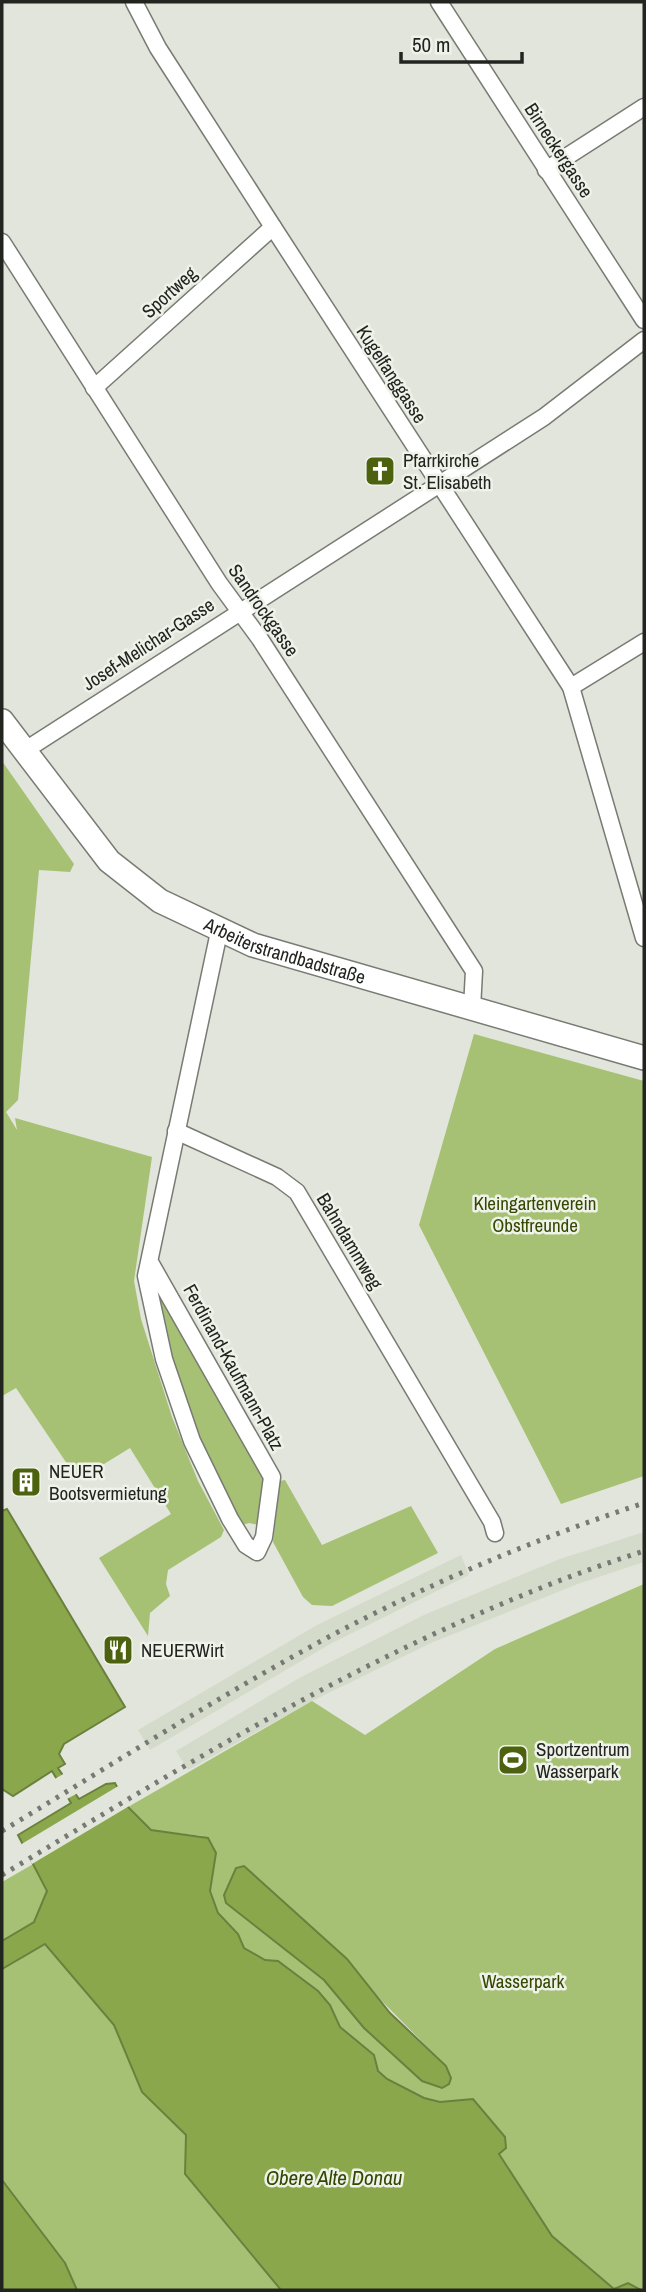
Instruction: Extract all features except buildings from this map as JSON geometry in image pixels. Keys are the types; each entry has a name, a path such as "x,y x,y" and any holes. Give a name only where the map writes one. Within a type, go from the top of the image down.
{"street":[{"name":"Kugelfanggasse","path":"134,2 159,48 273,228 571,687 644,938"},
{"name":"Birneckergasse","path":"439,2 644,320"},
{"path":"547,170 644,107"},
{"name":"Sportweg","path":"94,388 273,228"},
{"name":"Sandrockgasse","path":"2,242 94,388 474,971 472,1008"},
{"name":"Josef-Melichar-Gasse","path":"24,751 239,610 544,417 644,340"},
{"path":"571,687 644,642"},
{"name":"Arbeiterstrandbadstraße","path":"2,721 109,860 160,901 219,932 253,945 644,1058"},
{"path":"176,1131 219,932"},
{"name":"Ferdinand-Kaufmann-Platz","path":"152,1264 272,1477 264,1537 257,1552 246,1545 208,1479 184,1421 151,1308 146,1276 152,1264 176,1131"},
{"name":"Bahndammweg","path":"176,1131 277,1177 297,1192 492,1522 495,1533"}],"shaded area":[{"path":"644,1532 644,1562 575,1585 431,1643 312,1701 188,1770 176,1751 301,1677 426,1614 560,1559"},
{"path":"461,1555 469,1575 330,1644 150,1750 138,1730 317,1625"}],"green space":[{"path":"2,761 74,864 70,872 39,870 18,1100 6,1112 17,1130 15,1118 152,1157 134,1281 141,1319 172,1417 198,1481 224,1530 221,1537 168,1570 166,1584 170,1596 150,1613 148,1636 99,1558 171,1514 130,1448 78,1480 16,1388 2,1396"},
{"name":"Kleingartenverein Obstfreunde","path":"474,1034 644,1081 644,1476 561,1504 419,1225"},
{"path":"154,1285 263,1475 264,1493 259,1525 249,1523 239,1526 212,1479 173,1365"},
{"path":"285,1480 322,1545 411,1506 438,1553 332,1606 312,1605 303,1597 273,1542 280,1481"},
{"name":"Wasserpark","path":"644,1584 644,2290 628,2283 615,2289 552,2236 499,2153 473,2099 440,2102 423,2098 387,2079 378,2071 374,2055 340,2027 330,2005 278,1961 265,1960 244,1948 237,1934 218,1913 210,1890 216,1853 203,1836 151,1830 128,1807 312,1701 365,1735 495,1649","holes":["226,1887 368,1987 446,2066 449,2084 442,2087 422,2081 324,1980 227,1903"]},
{"path":"35,1863 47,1891 34,1922 2,1941 2,1882"},
{"path":"45,1944 114,2025 142,2092 187,2135 185,2174 281,2290 77,2290 65,2263 2,2180 2,1969"}],"water":[{"name":"Obere Alte Donau","path":"7,1509 125,1707 64,1744 59,1754 65,1764 58,1768 79,1799 106,1784 115,1783 128,1807 151,1830 208,1838 216,1853 210,1891 218,1913 238,1934 244,1948 265,1960 278,1961 318,1991 330,2005 340,2027 374,2055 378,2071 387,2079 424,2098 440,2102 473,2099 505,2137 506,2148 499,2154 552,2236 614,2289 628,2283 641,2290 281,2290 185,2174 186,2135 142,2092 114,2025 45,1944 2,1969 2,1941 34,1922 47,1891 18,1835 71,1803 52,1771 13,1796 2,1789 2,1511"},
{"path":"244,1866 347,1959 390,2013 446,2066 451,2078 449,2084 442,2088 422,2081 364,2028 324,1980 226,1903 224,1895 236,1868"},
{"path":"2,2180 65,2263 77,2290 2,2290"}],"pier":[{"path":"65,1773 78,1793 65,1800 53,1780"},
{"path":"120,1785 131,1805 32,1864 20,1845"}],"railway":[{"path":"2,1831 251,1680 373,1614 487,1562 644,1503"},
{"path":"2,1875 235,1737 394,1653 475,1615 644,1551"}],"place":[{"name":"Pfarrkirche St. Elisabeth","path":"380,471"},
{"name":"NEUER Bootsvermietung","path":"26,1482"},
{"name":"NEUERWirt","path":"118,1650"},
{"name":"Sportzentrum Wasserpark","path":"513,1760"}]}
